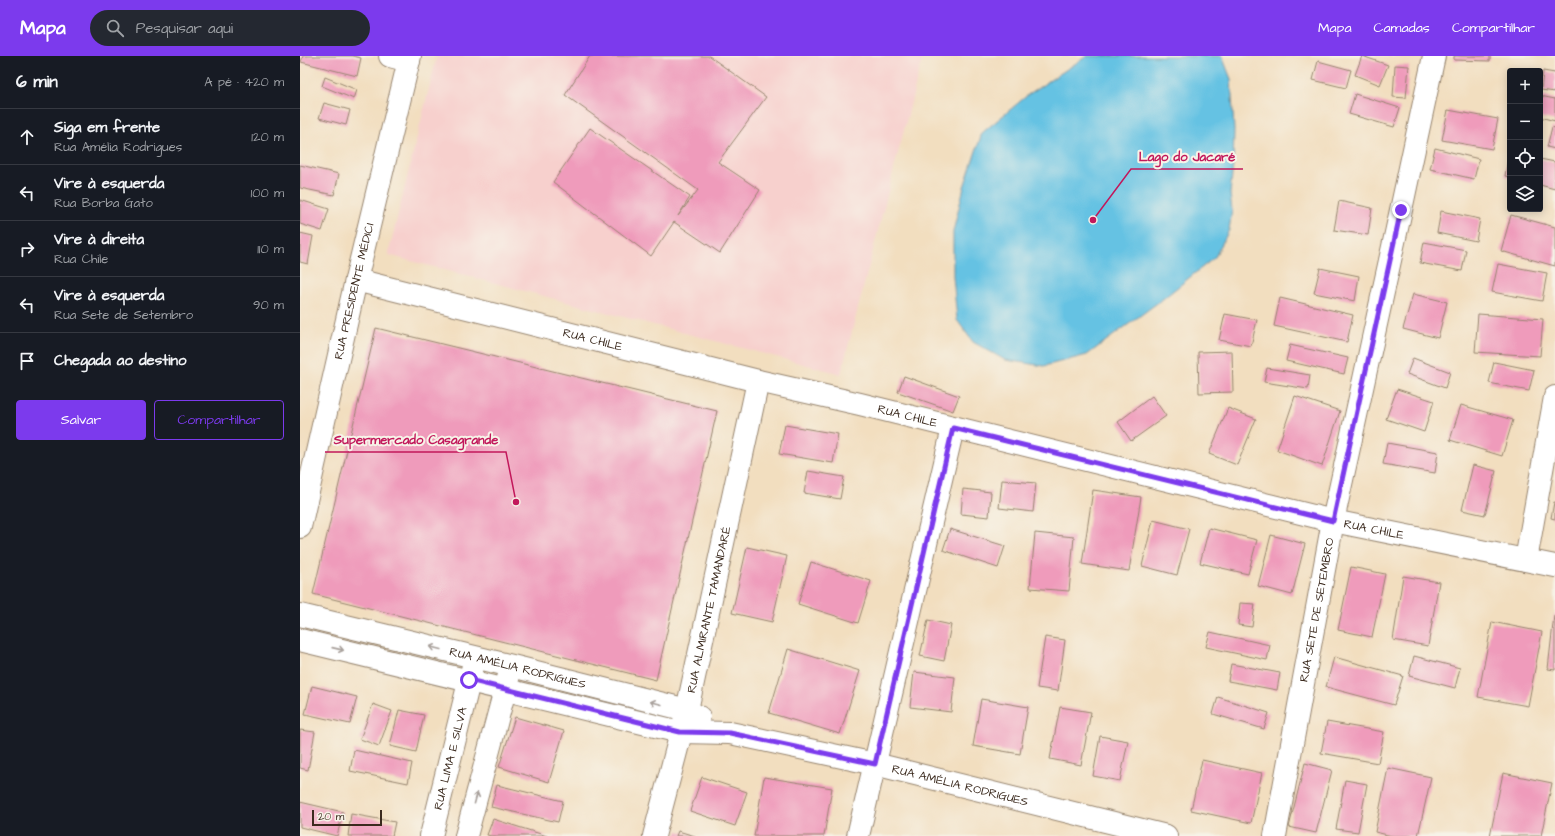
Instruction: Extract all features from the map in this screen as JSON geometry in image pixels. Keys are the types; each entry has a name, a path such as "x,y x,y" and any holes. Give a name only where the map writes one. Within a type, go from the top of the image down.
{"street":[{"name":"RUA SETE DE SETEMBRO","path":"1275,836 1333,521 1434,56"},
{"name":"RUA PRESIDENTE MÉDICI","path":"300,527 356,280 403,58"},
{"name":"RUA CHILE","path":"356,280 758,381 860,404 1333,521 1555,566"},
{"name":"RUA ALMIRANTE TAMANDARÉ","path":"654,836 687,710 758,381"},
{"path":"1526,560 1555,397"},
{"path":"858,836 953,428"},
{"name":"RUA AMÉLIA RODRIGUES","path":"300,615 687,710 730,733"},
{"name":"RUA AMÉLIA RODRIGUES","path":"300,640 680,732 730,733 875,764 1166,836"},
{"name":"RUA LIMA E SILVA","path":"431,836 475,658"},
{"path":"466,836 512,666"}],"shaded area":[{"path":"437,56 923,56 841,374 388,255"}],"water":[{"path":"1087,56 1222,56 1231,79 1234,130 1230,194 1232,210 1229,230 1215,257 1164,298 1087,355 1044,366 1005,360 973,342 957,320 953,276 953,232 964,187 982,133 1029,94"}],"building":[{"path":"303,56 353,56 361,58 357,76 301,62"},
{"path":"590,56 709,56 766,97 718,162 760,190 720,253 674,222 651,256 553,182 590,128 690,197 678,216 698,190 565,95"},
{"path":"1362,56 1388,65 1380,85 1355,75"},
{"path":"1454,56 1490,56 1490,61 1454,60"},
{"path":"1318,61 1351,70 1346,88 1313,80"},
{"path":"1395,65 1409,66 1406,98 1393,97"},
{"path":"1543,71 1555,73 1555,92 1543,90"},
{"path":"325,77 357,90 354,99 322,86"},
{"path":"1355,94 1400,108 1394,127 1349,114"},
{"path":"1543,97 1555,99 1555,121 1543,118"},
{"path":"324,103 350,110 346,125 319,118"},
{"path":"1448,110 1498,119 1492,149 1442,140"},
{"path":"1552,127 1555,128 1555,149 1547,147"},
{"path":"1435,148 1479,159 1474,179 1430,169"},
{"path":"1543,160 1555,162 1555,189 1543,186"},
{"path":"1507,164 1507,176 1505,176"},
{"path":"300,165 339,174 334,195 300,188"},
{"path":"300,200 329,209 322,231 300,224"},
{"path":"1339,201 1372,208 1368,235 1334,230"},
{"path":"1441,211 1480,219 1476,241 1437,233"},
{"path":"1511,215 1555,227 1555,266 1501,251"},
{"path":"300,233 313,236 308,264 300,262"},
{"path":"1424,242 1466,250 1462,271 1420,263"},
{"path":"1498,264 1547,273 1542,301 1492,292"},
{"path":"1320,268 1359,276 1355,301 1314,293"},
{"path":"1413,294 1447,302 1438,338 1403,329"},
{"path":"1280,298 1353,315 1347,342 1274,326"},
{"path":"1225,314 1257,320 1251,346 1219,340"},
{"path":"1478,314 1543,319 1540,356 1475,352"},
{"path":"376,328 717,411 656,680 313,594"},
{"path":"1290,345 1348,358 1344,374 1286,361"},
{"path":"1232,351 1233,392 1199,393 1198,352"},
{"path":"1413,358 1450,372 1445,388 1407,374"},
{"path":"1494,362 1534,370 1529,391 1489,383"},
{"path":"1267,368 1310,375 1308,389 1264,382"},
{"path":"904,376 959,396 953,411 898,392"},
{"path":"1397,389 1434,401 1424,432 1386,419"},
{"path":"1152,396 1166,416 1131,441 1118,422"},
{"path":"1295,396 1340,411 1322,466 1277,450"},
{"path":"1461,405 1513,420 1502,456 1450,440"},
{"path":"1228,408 1256,419 1237,465 1209,454"},
{"path":"785,425 838,434 833,463 779,454"},
{"path":"1387,443 1438,452 1435,473 1383,464"},
{"path":"1473,465 1496,471 1485,515 1462,510"},
{"path":"808,471 844,477 840,499 804,493"},
{"path":"1002,480 1036,483 1033,512 999,508"},
{"path":"963,489 991,492 989,517 961,514"},
{"path":"1093,490 1141,497 1129,571 1082,564"},
{"path":"1555,502 1555,519 1551,518"},
{"path":"1153,520 1189,529 1177,575 1142,566"},
{"path":"1209,528 1257,540 1248,574 1200,563"},
{"path":"950,529 1005,546 998,568 943,550"},
{"path":"1035,533 1074,537 1069,591 1030,588"},
{"path":"1271,535 1305,544 1292,595 1258,586"},
{"path":"747,547 787,556 772,622 732,613"},
{"path":"811,562 871,581 858,623 798,604"},
{"path":"1351,567 1385,574 1372,637 1338,630"},
{"path":"1403,576 1439,582 1428,646 1393,640"},
{"path":"1240,603 1255,604 1252,627 1238,625"},
{"path":"1555,615 1555,670 1548,669"},
{"path":"928,620 951,625 944,661 920,656"},
{"path":"1492,622 1542,632 1528,706 1478,697"},
{"path":"1210,632 1270,645 1267,660 1206,647"},
{"path":"1045,637 1065,640 1058,691 1037,688"},
{"path":"788,649 860,671 840,734 769,713"},
{"path":"1414,656 1460,668 1455,688 1409,676"},
{"path":"1334,657 1403,676 1394,705 1326,687"},
{"path":"1231,664 1280,673 1277,690 1228,681"},
{"path":"914,672 955,677 951,712 910,707"},
{"path":"312,686 357,697 350,724 305,714"},
{"path":"1218,697 1269,713 1264,729 1213,714"},
{"path":"981,699 1028,707 1020,754 973,746"},
{"path":"373,704 392,711 379,746 360,739"},
{"path":"1060,707 1091,712 1081,765 1050,759"},
{"path":"399,710 424,715 416,752 390,746"},
{"path":"515,717 564,731 549,782 499,767"},
{"path":"1327,722 1384,732 1378,763 1321,753"},
{"path":"300,730 315,732 308,770 300,768"},
{"path":"1100,736 1128,741 1120,781 1093,776"},
{"path":"354,750 412,763 408,783 350,771"},
{"path":"1202,760 1262,773 1251,823 1191,810"},
{"path":"1305,763 1332,770 1316,833 1289,827"},
{"path":"1388,768 1431,777 1418,836 1392,836 1375,832"},
{"path":"1503,773 1552,783 1541,836 1490,836"},
{"path":"702,777 747,792 735,826 690,811"},
{"path":"764,777 832,788 824,836 754,836"},
{"path":"1345,780 1367,784 1358,832 1336,829"},
{"path":"497,785 563,801 558,822 491,807"},
{"path":"300,802 343,812 337,836 300,827"},
{"path":"351,814 395,822 392,836 348,836"},
{"path":"493,819 547,836 487,835"},
{"path":"678,831 695,836 676,836"}],"place":[{"name":"Lago do Jacaré","path":"1093,220"},
{"name":"Supermercado Casagrande","path":"516,502"}],"route":[{"path":"469,680 680,732 730,733 875,764 953,428 1333,521 1401,210"}]}
